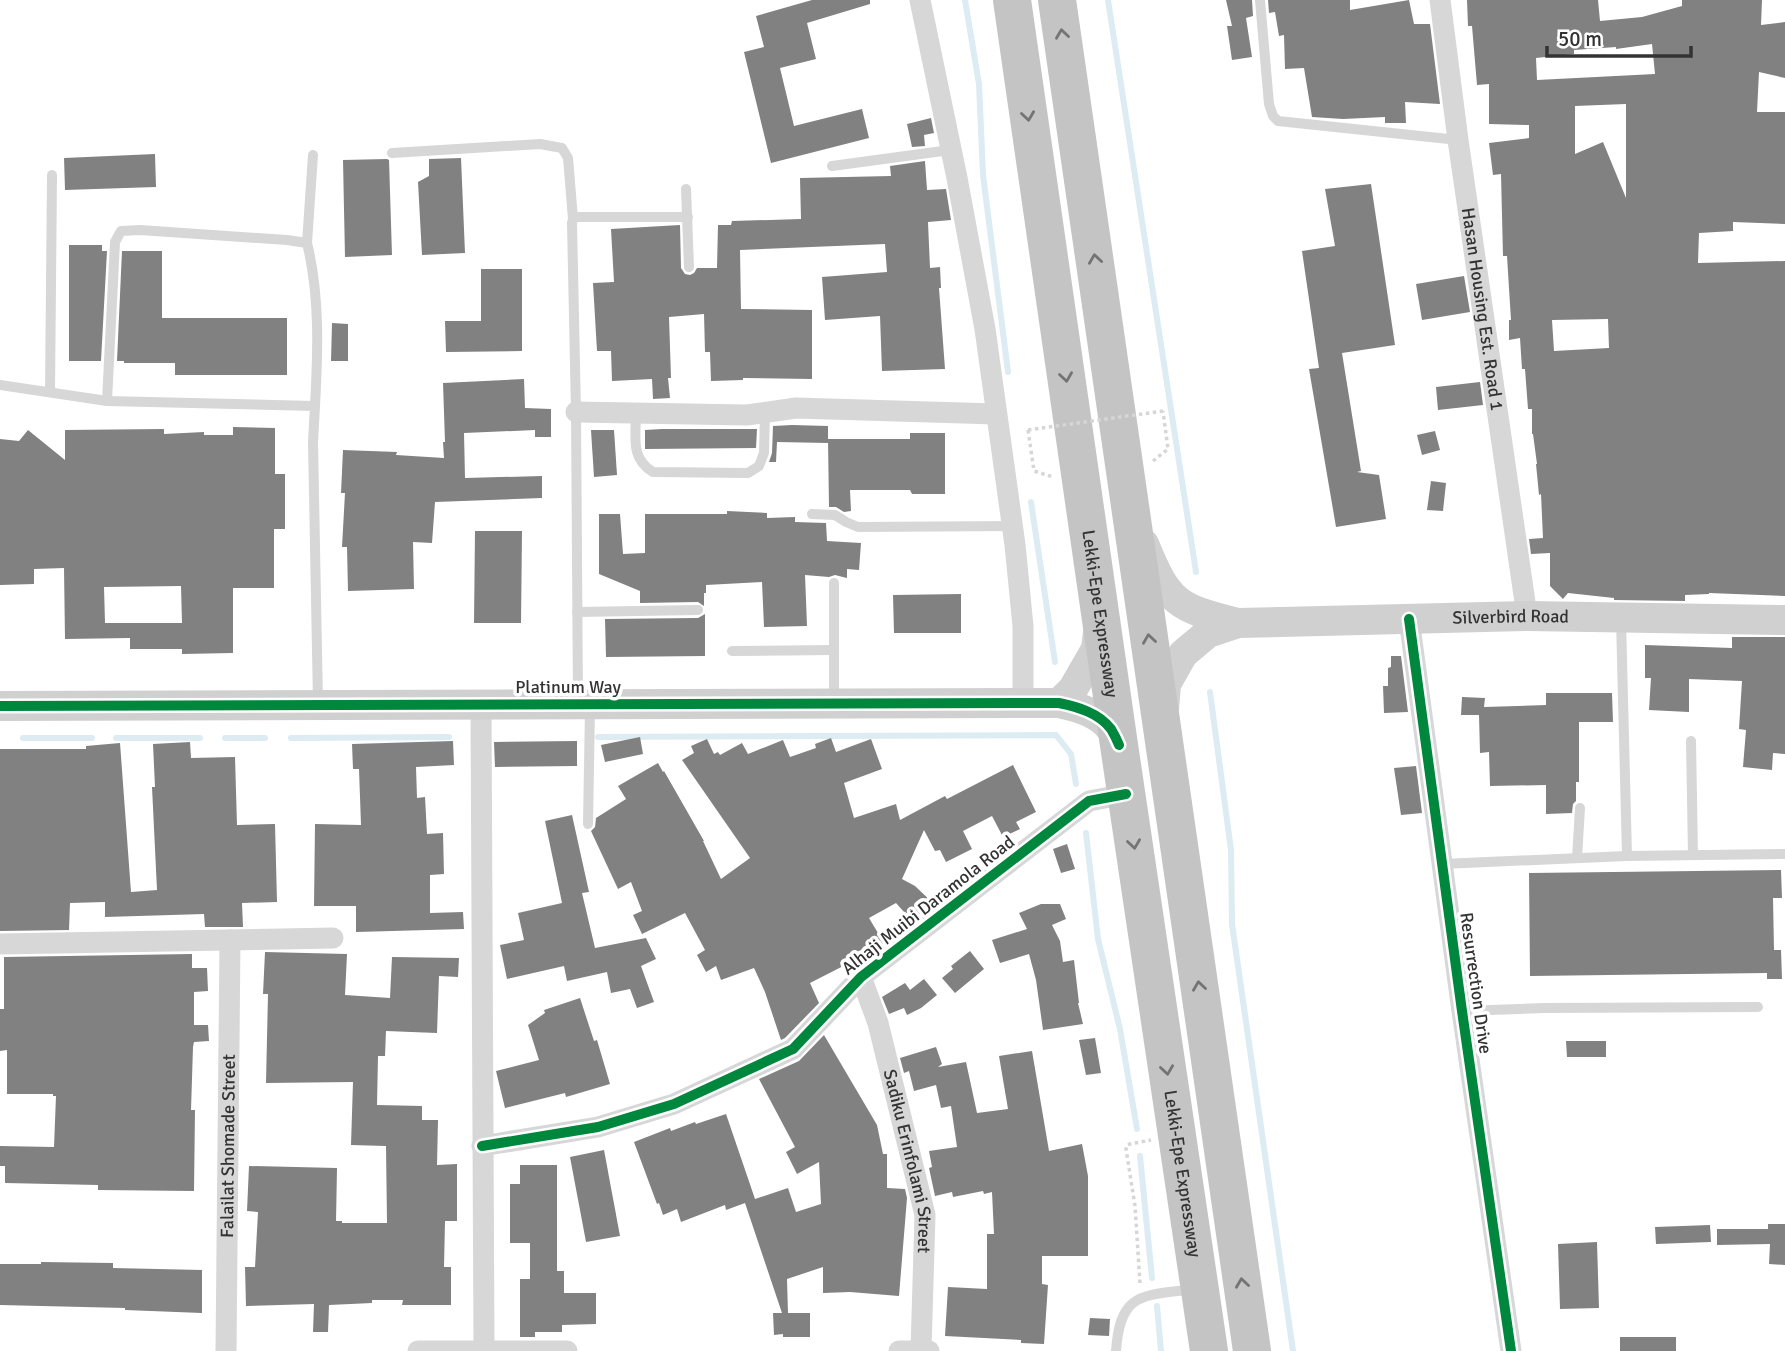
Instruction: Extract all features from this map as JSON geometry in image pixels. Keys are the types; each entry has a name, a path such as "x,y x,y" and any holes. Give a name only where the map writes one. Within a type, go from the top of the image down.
{"highway":[{"name":"Lekki-Epe Expressway","path":"1012,0 1209,1351"},
{"path":"1057,0 1252,1351"}],"street":[{"path":"920,0 985,329 1013,526 1023,626 1023,704"},
{"name":"Hasan Housing Est. Road 1","path":"1440,0 1527,616"},
{"path":"576,412 747,415 796,408 996,414"},
{"path":"1130,499 1144,545 1166,591 1183,606 1208,616 1238,623"},
{"path":"1059,703 1073,689 1096,649 1101,616"},
{"name":"Silverbird Road","path":"1238,623 1527,616 1785,620"},
{"name":"Resurrection Drive","path":"1409,619 1511,1351"},
{"path":"1161,731 1167,684 1183,654 1208,634 1238,623"},
{"name":"Platinum Way","path":"0,706 1059,703 1076,706 1094,715 1111,729 1119,745"},
{"path":"481,705 484,1350"},
{"name":"Alhaji Muibi Daramola Road","path":"482,1146 598,1127 674,1104 793,1049 861,977 1088,801 1126,794"},
{"path":"0,944 334,938"},
{"name":"Falailat Shomade Street","path":"226,1351 230,940"},
{"name":"Sadiku Erinfolami Street","path":"861,977 878,1023 925,1214 921,1350"},
{"path":"418,1351 567,1351"},
{"path":"899,1351 929,1351"}],"lane":[{"path":"1259,0 1269,104 1278,121 1458,140"},
{"path":"391,153 540,144 562,148 568,158 573,219 577,612 584,705 588,824"},
{"path":"832,166 950,150"},
{"path":"313,155 307,243 316,292 318,324 313,442 318,705"},
{"path":"50,392 52,174"},
{"path":"686,189 689,267"},
{"path":"573,219 688,217"},
{"path":"107,401 115,242 121,231 207,234 307,243"},
{"path":"0,385 107,401 315,406"},
{"path":"636,413 637,455 644,467 653,472 748,473 758,466 764,453 765,412"},
{"path":"811,514 835,515 858,527 1013,526"},
{"path":"834,583 834,704"},
{"path":"577,612 698,610"},
{"path":"1620,618 1627,856"},
{"path":"732,652 834,650"},
{"path":"1691,741 1693,855"},
{"path":"1577,858 1580,808"},
{"path":"1442,864 1627,856 1785,854"},
{"path":"1462,1011 1758,1007"},
{"path":"1116,1351 1118,1330 1127,1307 1145,1296 1200,1288"}],"path":[{"path":"1034,471 1028,430 1163,411 1168,449"},
{"path":"1140,1298 1141,1274 1135,1206 1126,1149 1130,1143 1160,1139"}],"building":[{"path":"812,0 870,0 870,4 807,23 816,59 780,68 794,126 862,109 869,138 771,163 744,52 764,47 756,16"},
{"path":"1226,0 1252,0 1253,16 1246,18 1252,57 1232,60 1227,26 1232,26"},
{"path":"1268,0 1350,0 1350,10 1409,0 1414,24 1430,24 1440,104 1405,102 1406,123 1385,123 1385,117 1312,117 1304,68 1285,69 1284,35 1279,36 1275,12 1269,13"},
{"path":"1467,0 1598,0 1600,21 1642,17 1682,6 1682,0 1762,0 1761,25 1785,22 1785,78 1759,72 1757,112 1785,112 1785,224 1733,222 1733,231 1699,233 1698,263 1785,261 1785,596 1709,593 1685,595 1685,601 1614,600 1568,593 1563,599 1550,586 1550,553 1531,554 1529,539 1543,538 1541,494 1539,495 1532,434 1532,409 1528,409 1520,338 1509,340 1511,320 1507,256 1503,256 1501,174 1493,175 1489,143 1529,138 1529,125 1489,124 1489,84 1477,85 1472,26 1468,26","holes":["1652,44 1655,74 1537,80 1536,58 1574,54 1574,50 1616,49","1626,104 1626,198 1603,142 1575,154 1575,106","1608,319 1609,348 1554,351 1552,320"]},
{"path":"931,118 934,133 924,135 925,146 912,147 907,124"},
{"path":"155,154 156,187 65,190 64,158"},
{"path":"461,158 465,253 422,255 418,182 429,176 429,159"},
{"path":"387,159 392,255 345,257 343,160"},
{"path":"925,161 927,190 946,189 951,220 928,222 930,268 940,267 945,369 882,371 880,316 825,320 822,277 887,272 885,244 740,250 741,309 812,310 812,379 743,378 711,381 710,352 705,352 704,314 669,317 670,398 653,399 652,379 612,381 611,351 597,351 593,283 614,282 611,229 680,225 681,268 685,274 690,275 697,268 717,268 718,225 731,225 732,221 801,219 800,178 891,176 890,166"},
{"path":"1371,184 1395,345 1342,353 1361,471 1357,472 1379,475 1386,519 1336,527 1309,369 1319,368 1302,251 1335,246 1325,189"},
{"path":"69,245 102,245 102,251 107,251 101,361 69,361"},
{"path":"122,251 162,251 162,318 287,318 287,375 175,375 175,363 117,361"},
{"path":"481,269 522,269 522,351 446,352 445,321 481,321"},
{"path":"1464,276 1470,312 1422,320 1416,284"},
{"path":"332,323 348,324 348,361 331,361"},
{"path":"524,379 525,408 551,409 551,437 535,437 535,430 464,433 465,478 542,476 542,498 435,502 432,543 413,542 414,589 348,591 347,547 342,547 345,493 341,493 343,450 397,452 396,455 444,458 443,383"},
{"path":"1480,382 1483,405 1438,410 1436,387"},
{"path":"773,426 828,426 828,443 777,442 776,462 769,462"},
{"path":"233,427 275,428 275,474 285,474 285,529 274,529 274,588 233,588 233,653 182,654 182,649 130,649 130,638 65,639 64,568 34,569 34,584 0,585 0,439 19,441 28,430 65,460 65,430 164,429 164,434 204,432 204,435 233,435","holes":["181,586 182,623 105,623 104,587"]},
{"path":"757,429 756,448 645,449 645,430"},
{"path":"591,430 614,430 617,475 594,477"},
{"path":"1435,431 1440,450 1422,455 1417,435"},
{"path":"910,433 945,433 945,494 912,494 910,490 850,490 851,511 844,512 836,507 829,507 828,439 910,439"},
{"path":"1431,481 1446,483 1443,511 1427,510"},
{"path":"727,511 767,513 767,518 795,517 795,522 826,523 827,541 861,543 859,570 847,569 847,578 835,575 805,575 807,626 764,627 762,582 706,585 704,606 698,602 640,603 640,591 599,574 599,514 620,514 623,554 645,553 645,514 727,514"},
{"path":"475,531 522,531 521,623 474,623"},
{"path":"961,594 961,633 894,633 893,595"},
{"path":"705,614 705,656 606,657 605,619 698,618"},
{"path":"1732,637 1785,637 1785,754 1773,753 1772,770 1743,767 1746,730 1739,729 1742,681 1689,679 1689,712 1649,710 1651,678 1645,678 1645,645 1732,648"},
{"path":"1391,656 1401,656 1408,712 1384,713 1383,686 1388,686"},
{"path":"1546,693 1612,693 1613,722 1579,722 1579,782 1576,782 1576,801 1572,813 1546,814 1546,785 1490,786 1489,752 1480,753 1479,715 1461,715 1462,697 1485,698 1484,707 1546,705"},
{"path":"640,737 643,754 605,762 601,745"},
{"path":"831,738 836,752 871,739 882,769 844,783 854,818 896,804 900,820 1013,765 1036,812 1016,822 1020,829 1003,837 992,816 963,831 972,849 946,862 940,850 935,851 924,830 902,879 915,886 934,904 912,921 896,903 869,918 884,943 855,965 853,961 810,983 819,1003 781,1040 754,968 721,980 716,966 706,972 697,955 705,950 685,913 642,934 633,915 642,911 631,882 618,889 591,831 595,827 596,818 626,799 618,786 658,763 704,841 721,879 750,858 682,760 694,753 691,746 707,739 714,754 718,752 720,755 742,743 748,754 783,740 790,757 816,748 815,744"},
{"path":"453,741 454,765 416,767 417,798 425,797 427,834 443,833 444,874 430,875 430,913 463,912 464,929 356,932 356,906 314,906 315,824 361,825 359,769 353,769 352,744"},
{"path":"577,741 577,766 495,767 494,742"},
{"path":"190,742 191,758 235,757 237,825 275,824 277,902 242,903 243,927 205,927 204,914 105,917 105,902 70,903 69,930 0,931 0,749 86,749 86,746 120,743 131,892 157,890 152,787 155,787 153,744"},
{"path":"1416,766 1422,813 1401,815 1394,768"},
{"path":"572,815 589,892 582,893 595,948 646,938 656,959 641,966 654,1002 637,1008 630,989 611,993 607,972 567,981 564,966 507,979 500,945 524,940 518,913 562,903 545,821"},
{"path":"1067,844 1075,869 1061,873 1053,849"},
{"path":"1781,870 1782,898 1773,898 1774,950 1781,950 1782,979 1767,979 1767,973 1530,976 1529,873"},
{"path":"1041,904 1060,904 1066,919 1052,925 1060,941 1063,962 1074,960 1083,1024 1043,1030 1036,980 1029,954 1000,963 992,940 1027,929 1019,913"},
{"path":"970,951 984,969 955,993 942,978 953,969 951,966"},
{"path":"265,952 347,954 345,995 390,998 392,957 459,958 458,977 439,976 437,1033 386,1031 385,1056 378,1056 377,1105 422,1106 422,1120 438,1120 437,1165 457,1164 457,1221 445,1221 444,1267 451,1267 451,1305 402,1305 403,1300 372,1300 372,1303 329,1305 328,1332 313,1332 314,1304 246,1306 245,1267 255,1267 258,1212 247,1211 249,1166 337,1168 336,1221 387,1223 386,1146 351,1145 353,1082 266,1083 268,994 263,994"},
{"path":"192,954 192,968 207,968 208,991 194,992 194,1025 208,1025 209,1041 194,1042 193,1047 191,1110 195,1110 194,1191 98,1190 98,1185 5,1183 5,1166 0,1166 0,1146 54,1147 56,1096 7,1094 7,1050 0,1051 0,1009 4,1009 4,957"},
{"path":"924,979 937,995 907,1015 904,1008 889,1014 882,997 905,983 910,990"},
{"path":"580,998 594,1041 597,1040 610,1084 566,1097 565,1093 505,1108 496,1071 539,1060 528,1025 545,1013 544,1010"},
{"path":"824,1035 877,1125 883,1154 887,1154 887,1188 905,1189 907,1198 899,1296 823,1293 823,1267 787,1279 788,1313 810,1313 810,1337 783,1337 783,1334 774,1335 773,1313 782,1313 745,1203 726,1210 725,1205 681,1222 677,1209 663,1215 634,1142 670,1128 671,1131 726,1114 755,1199 788,1188 796,1212 821,1204 819,1162 797,1174 786,1152 795,1147 759,1079 799,1061"},
{"path":"1095,1038 1101,1073 1086,1075 1079,1040"},
{"path":"1566,1041 1606,1041 1606,1057 1567,1057"},
{"path":"936,1047 942,1064 938,1067 966,1062 977,1113 1008,1109 999,1056 1032,1051 1049,1151 1082,1144 1088,1176 1088,1256 1042,1256 1042,1284 1048,1285 1044,1344 1021,1343 1021,1340 945,1336 948,1287 987,1289 987,1234 994,1234 992,1192 984,1194 983,1191 953,1197 952,1192 935,1196 929,1168 932,1167 929,1151 957,1147 951,1106 941,1108 936,1085 914,1091 909,1071 904,1073 900,1058"},
{"path":"604,1150 620,1236 586,1242 570,1157"},
{"path":"520,1165 557,1165 557,1271 564,1271 564,1293 596,1293 596,1324 562,1325 562,1332 535,1332 535,1337 520,1337 520,1279 530,1279 530,1243 510,1243 510,1184 520,1184"},
{"path":"1768,1224 1785,1224 1785,1265 1769,1264 1770,1244 1717,1245 1717,1229 1768,1229"},
{"path":"1710,1225 1711,1242 1656,1244 1655,1227"},
{"path":"1597,1242 1599,1308 1560,1309 1558,1244"},
{"path":"113,1263 113,1268 202,1270 202,1313 0,1305 0,1264"},
{"path":"1090,1318 1110,1319 1109,1336 1088,1335"},
{"path":"1620,1337 1676,1337 1676,1351 1620,1351"}],"waterway":[{"path":"965,0 979,84 983,175 1008,372"},
{"path":"1108,0 1196,572"},
{"path":"1031,502 1055,662"},
{"path":"1210,692 1231,850 1232,924 1293,1351"},
{"path":"598,737 1056,735 1071,754 1076,784"},
{"path":"291,738 449,737"},
{"path":"23,738 92,738"},
{"path":"116,738 200,738"},
{"path":"225,738 265,738"},
{"path":"1086,833 1098,939 1120,1029 1137,1129"},
{"path":"1140,1156 1152,1278"},
{"path":"1157,1306 1161,1351"}],"cycle path":[{"path":"1409,619 1511,1351"},
{"path":"0,706 1059,703 1081,709 1106,723 1119,745"},
{"path":"482,1146 598,1127 674,1104 793,1049 861,977 1089,801 1126,794"}]}
